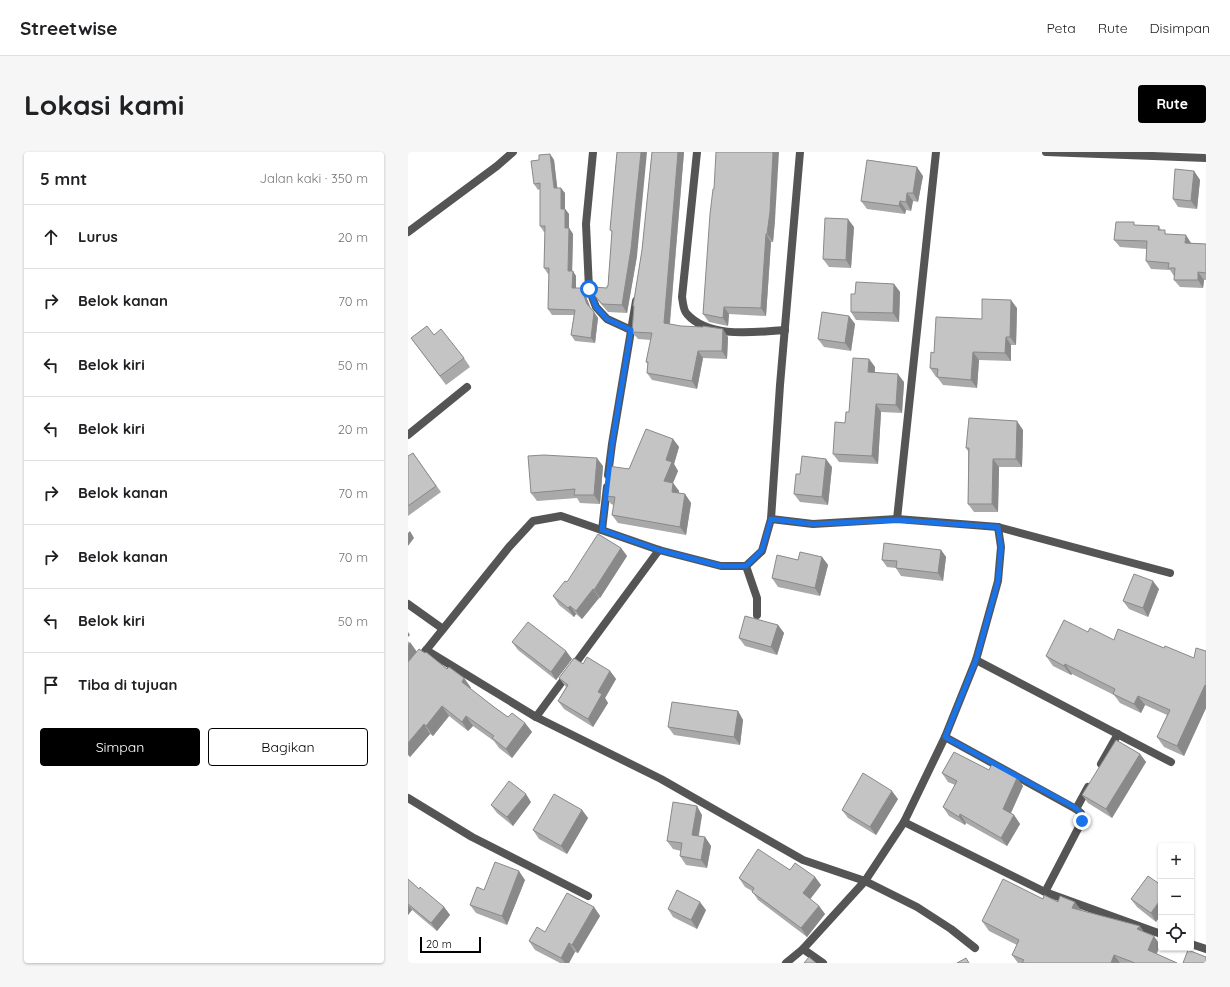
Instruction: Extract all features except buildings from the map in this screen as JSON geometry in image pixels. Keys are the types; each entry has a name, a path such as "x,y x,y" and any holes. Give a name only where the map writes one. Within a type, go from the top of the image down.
{"street":[{"path":"408,232 497,166 513,152"},
{"path":"593,152 586,224 589,289 596,307 607,319 631,330"},
{"path":"697,152 682,296 686,313 701,326 731,333 785,330"},
{"path":"417,661 509,547 533,521 561,516 659,550 721,566 746,566 762,550 771,519 800,152"},
{"path":"898,520 936,152"},
{"path":"1046,152 1206,158"},
{"path":"602,530 612,444 637,294"},
{"path":"408,435 467,387"},
{"path":"771,519 813,524 898,520 998,527 1170,573"},
{"path":"786,963 804,949 865,881 904,822 945,737 976,660 998,581 1001,547 998,527"},
{"path":"536,717 659,550"},
{"path":"746,566 757,598 757,615"},
{"path":"408,604 443,629"},
{"path":"426,650 536,717 661,779 803,860 865,881 917,906 952,929 975,948"},
{"path":"976,660 1171,762"},
{"path":"1099,768 1118,734"},
{"path":"945,737 1076,808 1081,813 1082,821 1045,892"},
{"path":"1076,808 1091,781"},
{"path":"408,798 472,837 588,896"},
{"path":"904,822 1045,892 1158,933"},
{"path":"1194,945 1206,949"},
{"path":"804,949 823,963"}],"route":[{"path":"589,289 596,307 607,319 631,330 612,444 602,530 659,550 721,566 746,566 762,550 771,519 813,524 898,520 998,527 1001,547 998,581 976,660 945,737 1076,808 1081,813 1082,821"}]}
